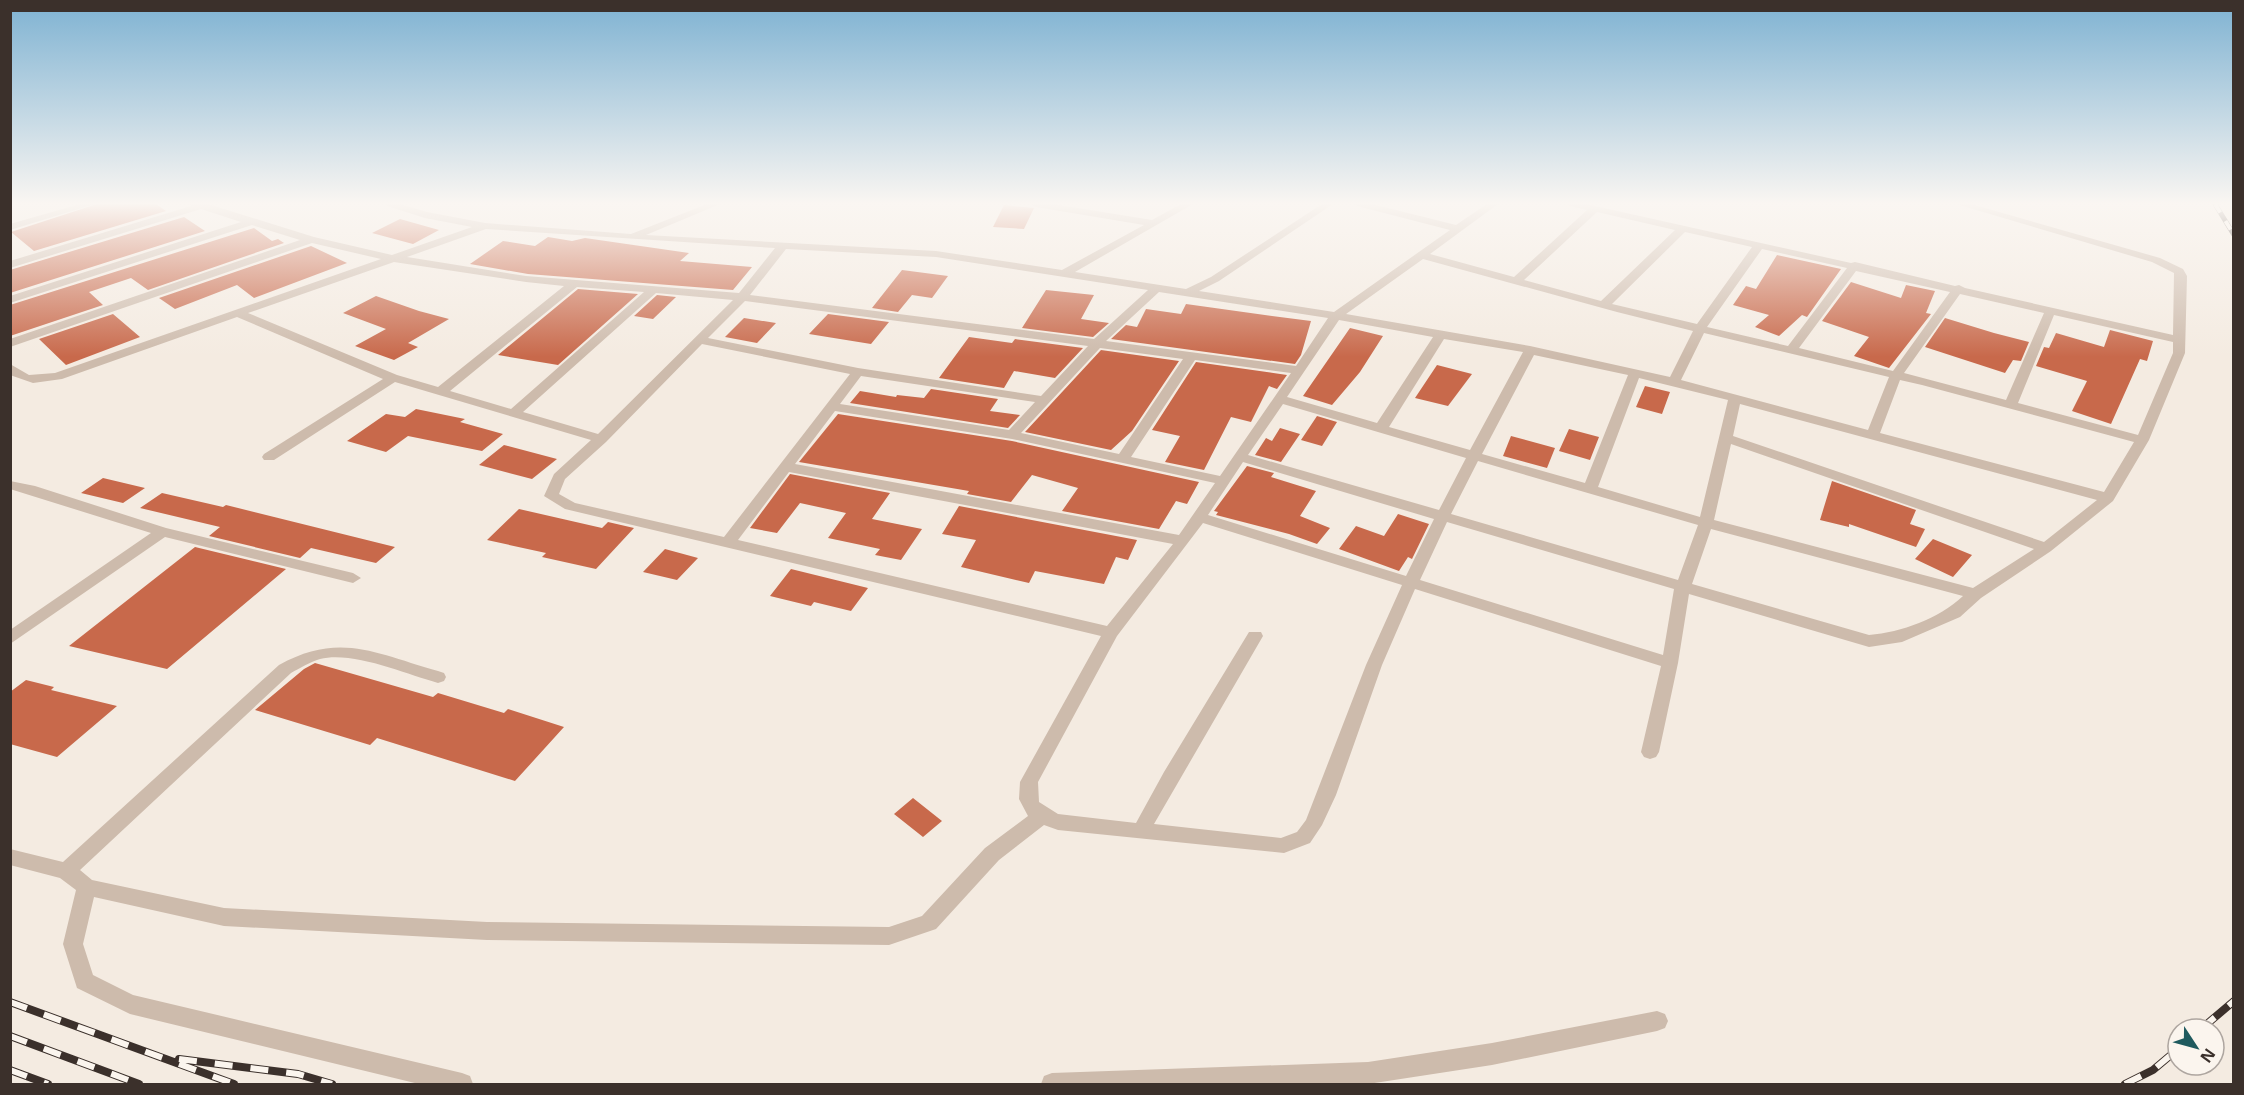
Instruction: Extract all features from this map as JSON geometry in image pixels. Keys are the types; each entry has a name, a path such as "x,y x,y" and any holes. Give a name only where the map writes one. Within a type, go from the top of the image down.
{"street":[{"path":"10,265 41,255"},
{"path":"10,300 148,255"},
{"path":"10,343 267,255"},
{"path":"379,255 526,279 742,297 1299,370"},
{"path":"10,368 24,379 37,380 58,376 400,255"},
{"path":"776,255 742,297 601,439 559,477 551,496 570,506 1111,633"},
{"path":"943,255 1336,316 1530,350 1674,382 2108,498"},
{"path":"1064,274 1097,255"},
{"path":"1187,293 1215,279 1251,255"},
{"path":"1421,255 1604,305 1896,375 2142,440"},
{"path":"1421,255 1336,316 1183,541 1111,633 1029,783 1027,797 1031,807 1042,816 1068,823 1281,846 1292,844 1306,835 1322,803 1376,658 1410,581 1530,350"},
{"path":"1516,281 1544,255"},
{"path":"1604,305 1655,255"},
{"path":"1674,382 1701,327 1752,255"},
{"path":"1810,255 2181,340"},
{"path":"1240,458 1682,589 1869,641 1896,638 1954,613 1975,594 2046,548 2108,498 2142,440 2179,353 2181,340 2181,276 2172,266 2135,255"},
{"path":"1791,350 1855,265"},
{"path":"440,392 574,283"},
{"path":"1012,435 1098,342 1157,288"},
{"path":"1872,436 1896,375 1959,288"},
{"path":"514,413 653,290"},
{"path":"2011,404 2051,309"},
{"path":"238,313 393,378 601,439"},
{"path":"1381,428 1440,335"},
{"path":"698,340 858,372 1045,400"},
{"path":"1122,459 1192,355"},
{"path":"727,544 858,372"},
{"path":"1590,488 1635,373"},
{"path":"269,457 393,378"},
{"path":"1279,399 1706,523 1975,594"},
{"path":"1650,752 1670,663 1682,589 1706,523 1735,399"},
{"path":"832,407 1012,435 1224,481"},
{"path":"1726,438 2046,548"},
{"path":"786,467 1183,541"},
{"path":"10,485 30,489 163,532 353,578"},
{"path":"1199,517 1670,663"},
{"path":"10,638 163,532"},
{"path":"1141,831 1170,777 1255,636"},
{"path":"66,871 285,669 307,657 327,652 345,653 438,677"},
{"path":"10,857 66,871 87,886 224,918 487,931 889,936 929,923 992,854 1042,816"},
{"path":"87,886 73,944 84,981 130,1004 462,1084"},
{"path":"1052,1084 1368,1073 1492,1054 1657,1021"}],"building":[{"path":"59,255 129,255 10,293 10,270"},
{"path":"168,255 249,255 148,290 131,278 89,292 103,305 10,336 10,305"},
{"path":"284,255 330,255 347,263 254,298 237,285 175,309 159,298"},
{"path":"483,255 687,255 680,261 752,267 733,290 528,274 470,264"},
{"path":"1777,255 1841,269 1807,317 1802,315 1779,336 1755,327 1769,315 1733,305 1746,286 1756,289"},
{"path":"902,270 948,276 932,298 912,295 898,312 872,308"},
{"path":"1851,282 1901,298 1906,285 1935,291 1926,313 1931,314 1889,368 1854,356 1869,337 1822,321"},
{"path":"578,289 638,294 558,365 498,355"},
{"path":"1046,290 1094,295 1081,319 1109,323 1093,337 1022,328"},
{"path":"657,295 676,297 653,319 634,316"},
{"path":"376,296 449,319 408,343 418,347 394,360 355,346 386,329 343,313"},
{"path":"1186,304 1311,321 1301,355 1295,364 1111,339 1126,325 1137,327 1146,309 1181,314"},
{"path":"113,314 140,337 66,365 39,339"},
{"path":"828,314 889,322 871,344 809,334"},
{"path":"744,318 776,323 757,343 725,337"},
{"path":"1945,318 2029,342 2021,361 2013,360 2005,373 1925,347"},
{"path":"1350,328 1383,336 1360,372 1332,405 1303,396"},
{"path":"2110,330 2153,341 2147,361 2140,359 2111,424 2072,411 2087,381 2036,366 2044,347 2049,348 2056,333 2104,347"},
{"path":"969,337 1012,343 1015,339 1083,348 1055,378 1014,371 1004,388 939,378"},
{"path":"1101,350 1179,361 1132,431 1111,450 1025,432"},
{"path":"1196,362 1287,375 1277,389 1269,386 1251,422 1231,417 1204,470 1165,462 1180,436 1152,430"},
{"path":"1437,365 1472,374 1448,406 1415,398"},
{"path":"1645,386 1670,392 1662,414 1636,407"},
{"path":"931,389 998,399 990,411 1020,415 1008,428 850,403 860,391 896,397 897,395 924,398"},
{"path":"416,409 465,419 460,422 503,434 482,451 408,436 386,452 347,441 386,414 405,417"},
{"path":"838,414 1012,441 1199,482 1187,504 1176,501 1159,529 1062,511 1078,488 1032,475 1011,502 967,494 969,491 799,462"},
{"path":"1317,416 1337,422 1322,446 1301,440"},
{"path":"1280,428 1300,434 1281,462 1255,455 1266,438 1272,441"},
{"path":"1569,429 1599,437 1590,460 1559,451"},
{"path":"1511,436 1555,448 1547,468 1503,456"},
{"path":"504,445 557,459 532,479 479,465"},
{"path":"1247,466 1274,473 1271,477 1316,491 1300,516 1330,528 1317,544 1289,534 1216,515 1218,512 1214,511"},
{"path":"790,474 890,493 872,519 922,529 901,560 875,555 880,549 828,538 846,513 800,503 777,533 750,528"},
{"path":"103,478 145,488 123,503 81,493"},
{"path":"1832,481 1916,510 1910,524 1925,529 1916,547 1849,524 1849,527 1820,520"},
{"path":"162,493 223,507 226,505 395,547 376,563 311,548 300,558 209,536 220,527 140,508"},
{"path":"959,506 1137,540 1128,560 1116,557 1104,584 1035,571 1029,583 961,567 976,540 942,534"},
{"path":"519,509 602,528 608,522 634,528 596,569 542,557 546,553 487,540"},
{"path":"1398,514 1429,524 1412,559 1408,557 1399,571 1339,549 1356,526 1384,536"},
{"path":"1933,539 1972,555 1953,577 1915,559"},
{"path":"195,547 286,569 167,669 69,646"},
{"path":"665,549 698,558 677,580 643,572"},
{"path":"791,569 868,588 851,611 814,602 811,606 770,596"},
{"path":"315,663 433,697 438,693 504,713 508,709 564,727 515,781 377,738 370,745 255,710 304,669"},
{"path":"26,680 54,687 51,690 117,706 57,757 10,744 10,692"},
{"path":"913,798 942,821 923,837 894,814"}],"railway":[{"path":"2215,1017 2234,1001"},
{"path":"10,1002 234,1084"},
{"path":"10,1036 139,1084"},
{"path":"179,1059 298,1074 332,1084"},
{"path":"2125,1084 2153,1070 2166,1059"},
{"path":"10,1070 48,1084"}]}
